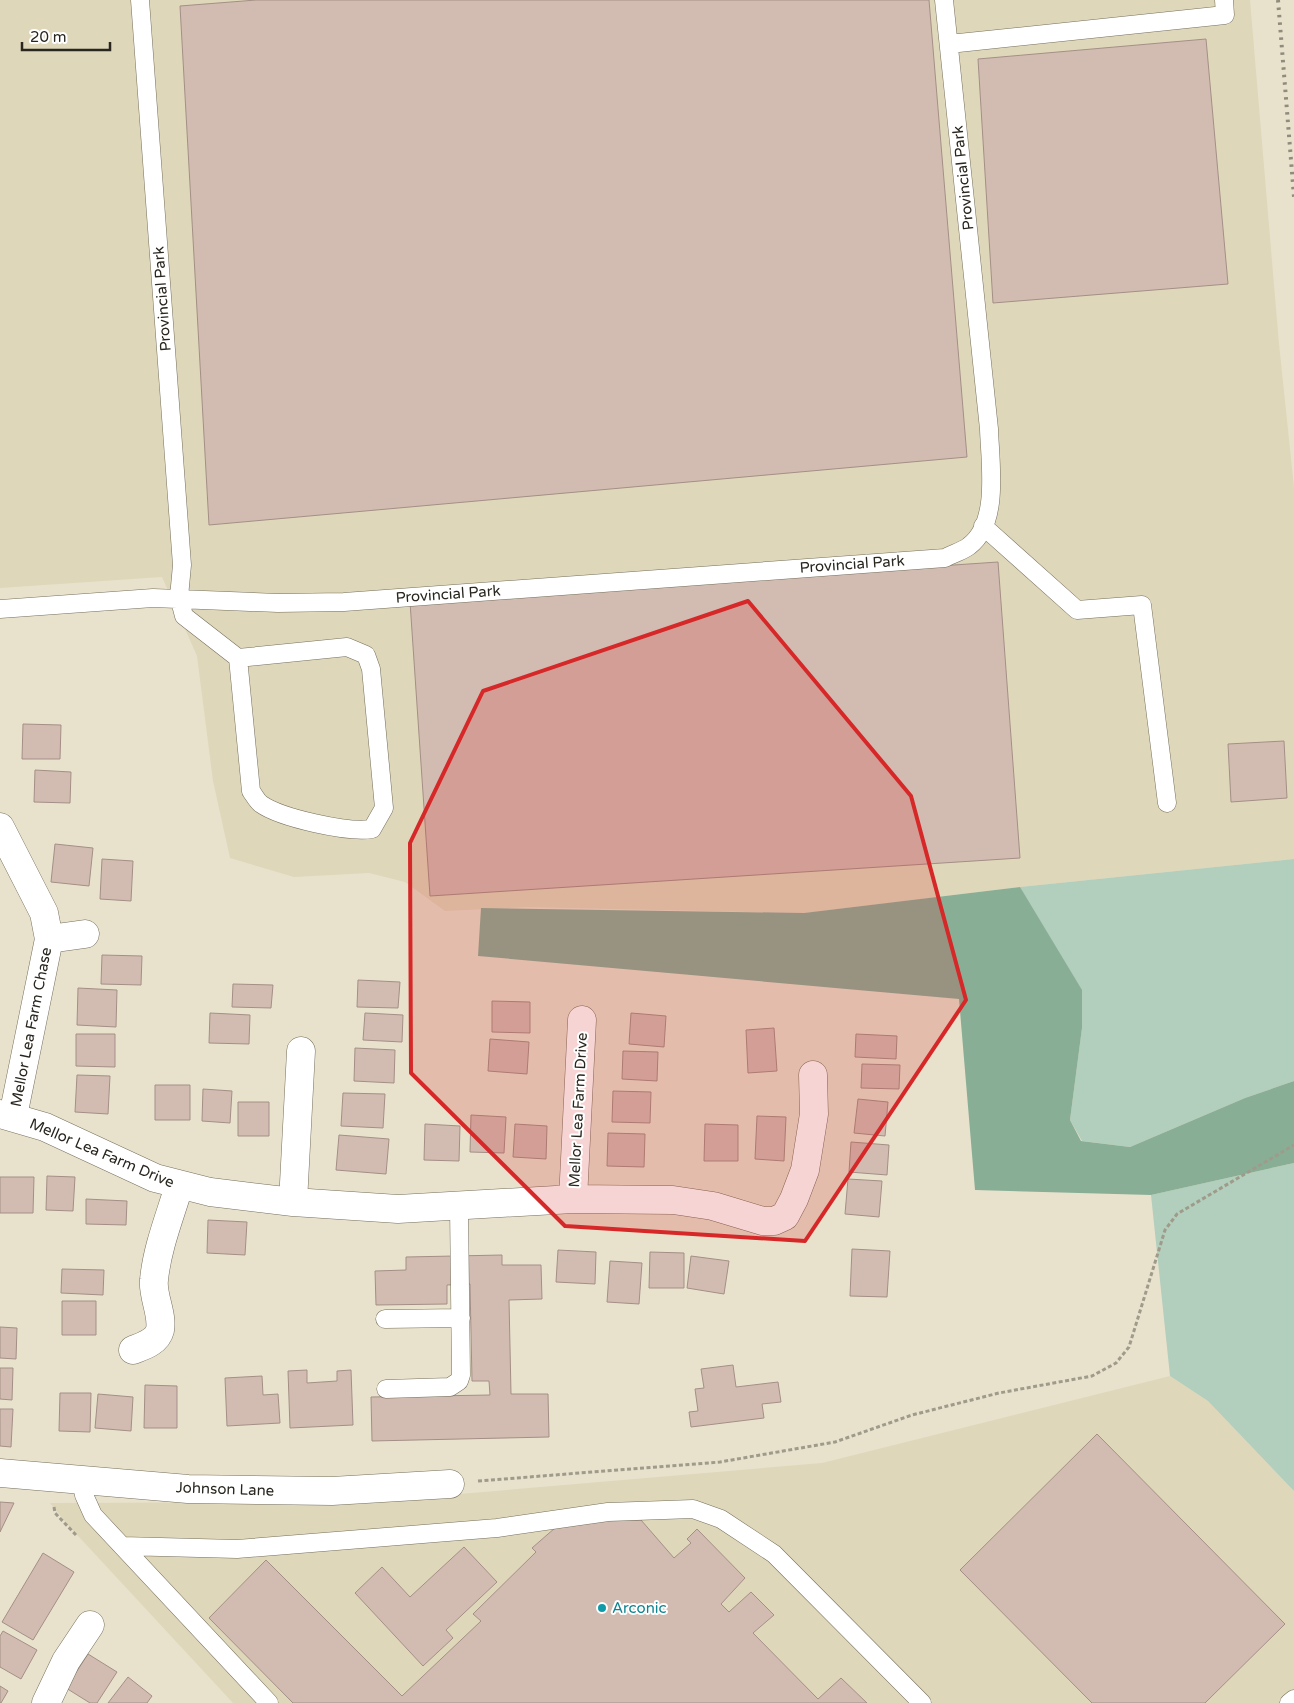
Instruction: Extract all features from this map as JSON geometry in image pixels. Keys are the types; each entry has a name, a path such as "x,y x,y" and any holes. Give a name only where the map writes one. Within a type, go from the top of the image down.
{"street":[{"name":"Mellor Lea Farm Chase","path":"0,827 44,913 49,938 7,1115"},
{"name":"Mellor Lea Farm Chase","path":"49,938 85,934"},
{"name":"Mellor Lea Farm Drive","path":"573,1199 582,1020"},
{"path":"293,1202 301,1051"},
{"name":"Mellor Lea Farm Drive","path":"7,1115 45,1126 155,1178 179,1186 210,1192 293,1202 398,1209 573,1199 673,1200 714,1206 763,1221 774,1221 784,1216 794,1199 804,1170 814,1114 813,1074"},
{"path":"133,1350 157,1337 160,1329 154,1282 158,1258 179,1186"},
{"name":"Johnson Lane","path":"0,1473 188,1489 332,1491 450,1484"},
{"path":"46,1703 66,1661 90,1626"}],"lane":[{"name":"Provincial Park","path":"140,0 182,565 179,598"},
{"name":"Provincial Park","path":"0,609 179,598 278,603 344,602 945,558 970,546 984,526 991,499 989,429 944,0"},
{"path":"949,44 1225,14 1224,0"},
{"path":"984,526 1078,610 1142,605 1167,804"},
{"path":"179,598 184,616 238,658 348,646 366,655 371,669 384,808 372,829 358,831 288,817 260,804 252,791 238,658"},
{"path":"386,1389 450,1387 462,1375 458,1207"},
{"path":"385,1319 461,1318"},
{"path":"81,1479 84,1495 93,1515 269,1703"},
{"path":"122,1546 237,1549 496,1528 608,1512 694,1509 721,1519 774,1554 922,1703"},
{"path":"1289,1703 1294,1699"}],"path":[{"path":"450,1484 720,1462 835,1442 912,1415 999,1393 1092,1376 1116,1363 1129,1347 1137,1329 1165,1230 1177,1214 1294,1145"}],"highlighted area":[{"path":"748,601 911,796 966,1000 805,1241 565,1226 411,1073 410,843 483,691"}],"shaded area":[{"path":"0,0 1250,0 1279,344 1294,487 1294,859 1020,887 804,913 526,907 445,911 405,882 369,873 294,877 230,858 213,781 197,656 162,577 0,588"},
{"path":"1170,1376 1208,1401 1294,1491 1294,1703 233,1703 67,1524 50,1503 365,1502 822,1463"}],"green space":[{"path":"1294,859 1294,1081 1245,1098 1130,1147 1082,1141 1070,1120 1082,1028 1020,887"},
{"path":"1020,887 1082,990 1082,1028 1070,1120 1081,1141 1130,1147 1245,1098 1294,1081 1294,1163 1151,1195 975,1190 959,999 478,956 481,908 804,913"},
{"path":"1294,1163 1294,1491 1208,1401 1170,1376 1151,1195"}],"building":[{"path":"256,0 929,0 967,457 209,525 180,6"},
{"path":"1206,39 1228,284 993,303 978,59"},
{"path":"998,562 1020,858 430,896 410,602"},
{"path":"23,724 61,725 60,759 22,759"},
{"path":"1284,741 1287,798 1231,802 1228,744"},
{"path":"35,770 71,772 70,803 34,802"},
{"path":"55,844 93,848 89,886 51,882"},
{"path":"102,859 133,861 131,901 100,899"},
{"path":"102,955 142,956 141,985 101,984"},
{"path":"358,980 400,982 398,1008 357,1007"},
{"path":"233,984 273,985 271,1008 232,1007"},
{"path":"78,988 117,990 116,1027 77,1025"},
{"path":"492,1001 530,1002 530,1033 492,1032"},
{"path":"210,1013 250,1015 249,1044 209,1043"},
{"path":"365,1013 403,1015 402,1042 363,1040"},
{"path":"631,1013 666,1016 664,1047 629,1044"},
{"path":"774,1028 777,1071 748,1073 746,1030"},
{"path":"76,1034 115,1034 115,1067 76,1066"},
{"path":"856,1034 897,1036 896,1059 855,1057"},
{"path":"490,1039 529,1042 527,1074 488,1071"},
{"path":"355,1048 395,1050 394,1083 354,1081"},
{"path":"623,1051 658,1052 657,1081 622,1079"},
{"path":"862,1064 900,1065 899,1089 861,1088"},
{"path":"77,1075 110,1076 108,1114 75,1112"},
{"path":"155,1085 190,1085 190,1120 155,1120"},
{"path":"203,1089 232,1091 230,1123 202,1121"},
{"path":"613,1091 651,1092 650,1123 612,1122"},
{"path":"343,1093 385,1094 383,1128 341,1126"},
{"path":"858,1099 888,1102 885,1136 854,1133"},
{"path":"238,1102 269,1102 269,1136 238,1136"},
{"path":"471,1115 506,1117 504,1153 470,1152"},
{"path":"757,1116 786,1117 784,1161 755,1159"},
{"path":"425,1124 460,1126 459,1161 424,1160"},
{"path":"515,1124 547,1126 546,1159 513,1157"},
{"path":"705,1124 738,1125 738,1161 704,1161"},
{"path":"608,1133 645,1134 644,1167 607,1166"},
{"path":"339,1135 389,1139 386,1174 336,1170"},
{"path":"851,1142 889,1145 887,1175 849,1172"},
{"path":"47,1176 75,1177 73,1211 46,1210"},
{"path":"0,1177 34,1177 33,1213 0,1213"},
{"path":"848,1179 882,1181 879,1217 845,1214"},
{"path":"86,1199 127,1201 126,1225 86,1224"},
{"path":"208,1220 247,1222 245,1255 207,1253"},
{"path":"852,1249 890,1251 887,1297 850,1296"},
{"path":"558,1250 596,1252 595,1284 556,1282"},
{"path":"650,1252 684,1253 684,1288 649,1288"},
{"path":"502,1255 502,1265 541,1265 542,1299 509,1300 511,1394 548,1394 549,1437 372,1441 371,1397 490,1395 489,1381 472,1381 470,1284 447,1285 447,1304 376,1305 375,1271 406,1270 406,1257"},
{"path":"691,1256 729,1261 724,1294 687,1288"},
{"path":"610,1261 642,1263 639,1304 607,1302"},
{"path":"62,1269 104,1270 103,1295 61,1293"},
{"path":"62,1301 96,1301 96,1335 62,1335"},
{"path":"0,1327 17,1328 16,1359 0,1358"},
{"path":"733,1365 736,1387 778,1382 781,1402 762,1404 764,1418 691,1427 689,1412 698,1411 695,1389 704,1388 701,1369"},
{"path":"0,1368 13,1368 12,1400 0,1399"},
{"path":"307,1370 307,1383 337,1381 337,1371 351,1370 353,1425 290,1428 288,1371"},
{"path":"262,1376 263,1395 278,1394 280,1423 227,1426 225,1378"},
{"path":"145,1385 177,1386 177,1428 144,1428"},
{"path":"60,1393 91,1393 90,1432 59,1431"},
{"path":"98,1394 133,1397 131,1431 95,1428"},
{"path":"0,1409 13,1409 11,1447 0,1446"},
{"path":"1097,1434 1285,1624 1205,1703 1092,1703 960,1570"},
{"path":"0,1502 14,1503 0,1532"},
{"name":"Arconic","path":"641,1520 674,1558 691,1543 687,1539 697,1529 745,1578 721,1604 729,1612 751,1592 774,1615 753,1633 818,1699 841,1678 867,1703 293,1703 209,1618 266,1560 402,1696 481,1621 473,1614 536,1552 532,1548 563,1521"},
{"path":"464,1547 497,1582 446,1630 453,1638 423,1666 355,1593 382,1567 410,1597"},
{"path":"43,1553 74,1572 33,1640 2,1622"},
{"path":"3,1631 37,1650 21,1679 0,1667 0,1636"},
{"path":"88,1654 117,1672 97,1703 90,1703 66,1688"},
{"path":"128,1677 152,1696 147,1703 108,1703"},
{"path":"0,1686 8,1691 1,1703 0,1703"}],"railway":[{"path":"1278,0 1294,197"}],"place":[{"name":"Arconic","path":"602,1608"}]}
